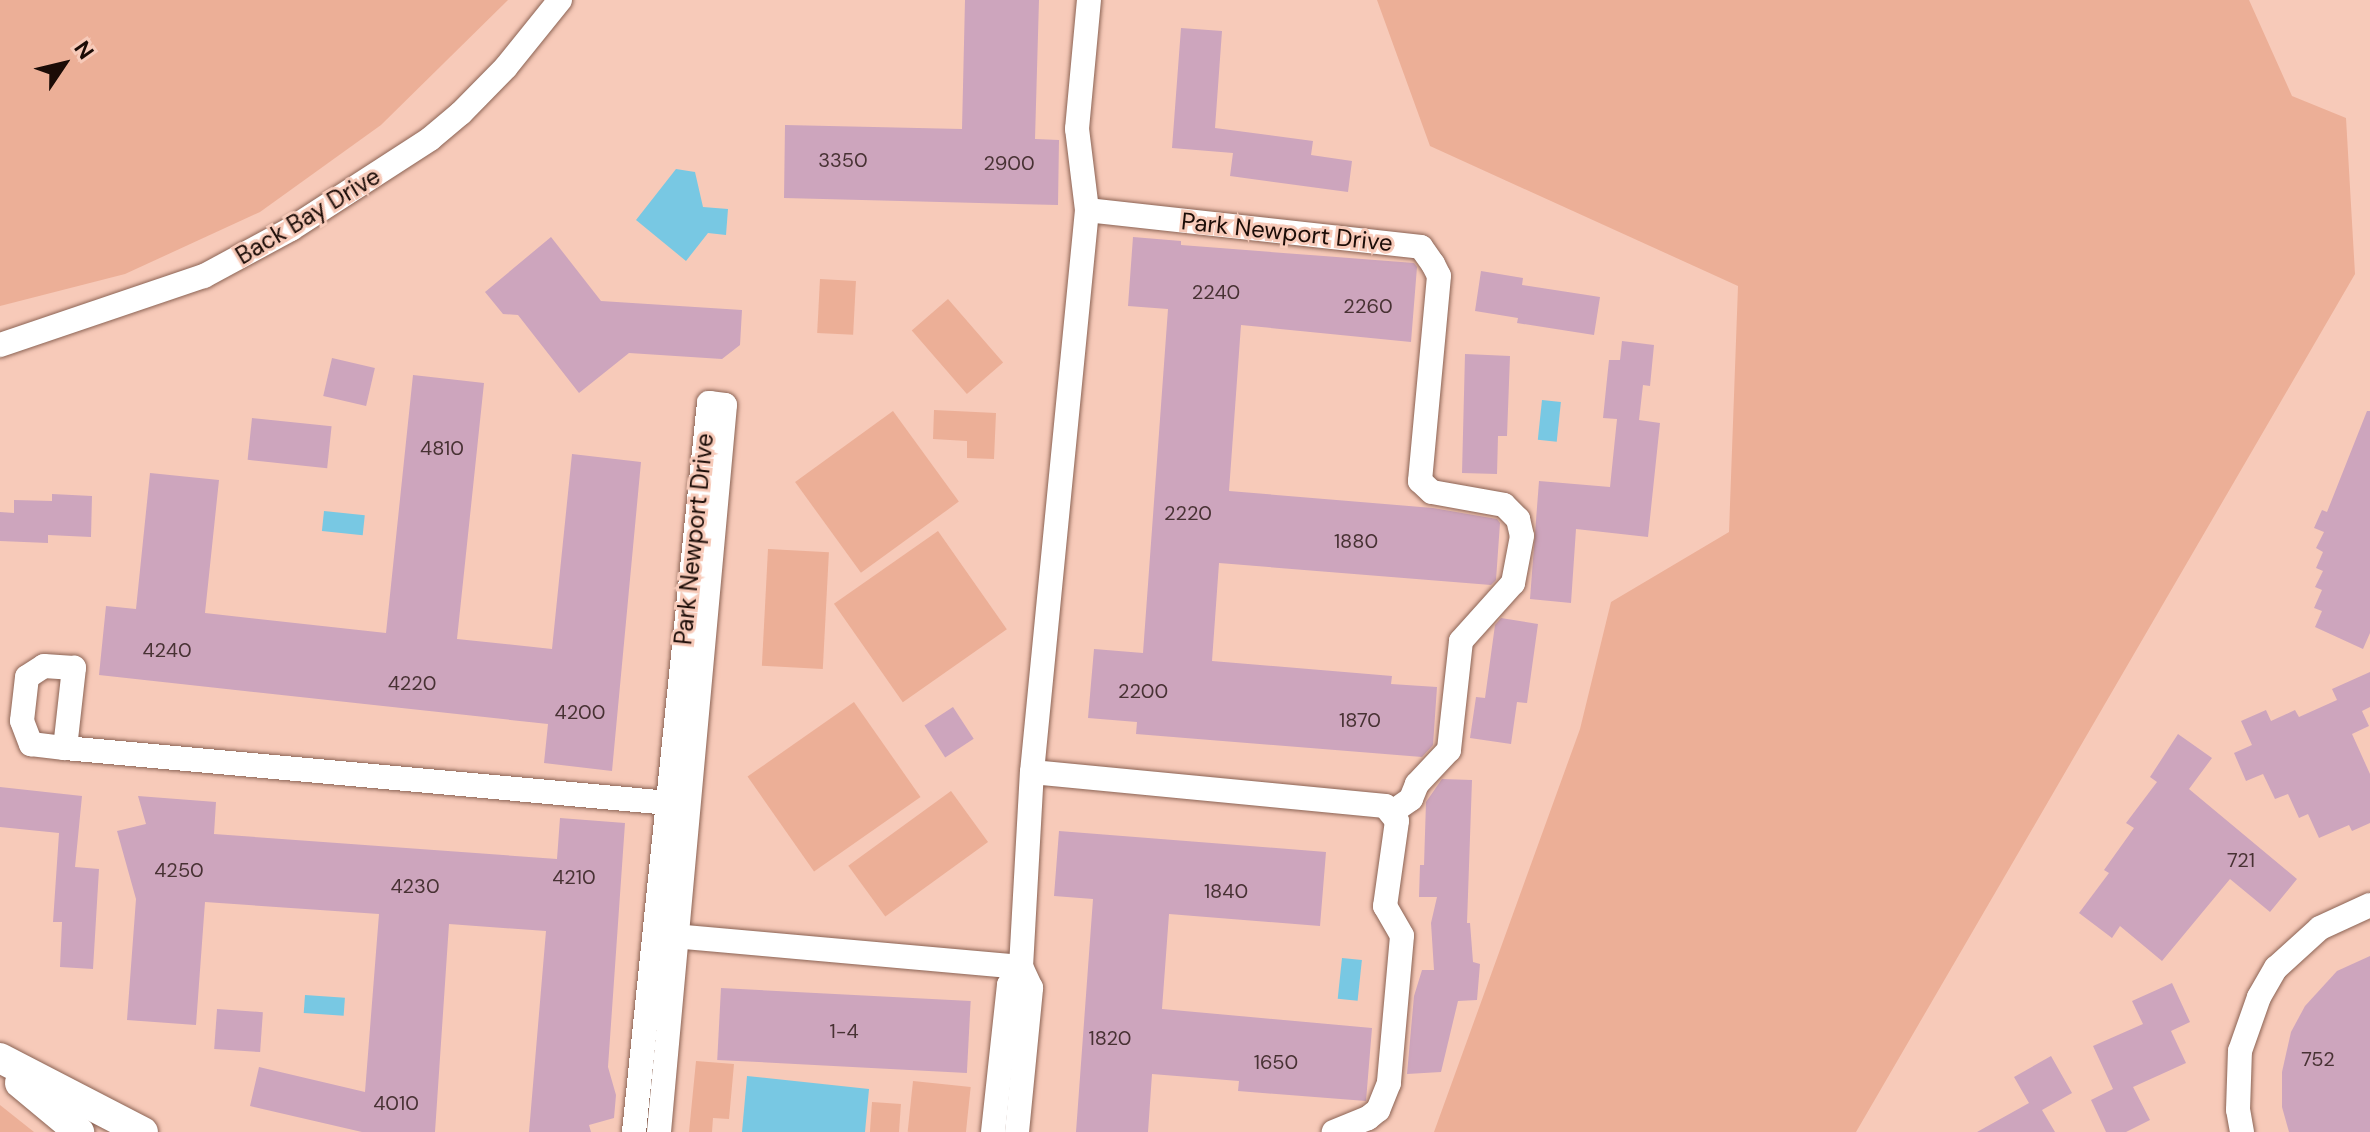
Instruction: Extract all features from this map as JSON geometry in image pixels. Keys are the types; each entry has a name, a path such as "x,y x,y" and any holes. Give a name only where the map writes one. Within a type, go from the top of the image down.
{"street":[{"name":"Back Bay Drive","path":"0,345 192,281 247,256 291,229 430,139 461,113 506,67 560,0"},
{"path":"1017,1132 1031,988 1021,967 1032,772 1087,210 1077,129 1089,0"},
{"name":"Park Newport Drive","path":"1087,210 1421,247 1433,264 1439,276 1420,481 1432,492 1504,505 1518,519 1522,536 1513,583 1461,641 1449,750 1417,784 1411,799 1391,813"},
{"name":"Park Newport Drive","path":"634,1132 664,935 725,405 709,403 678,804"},
{"path":"65,748 678,804"},
{"path":"1032,772 1385,806 1391,813 1397,821 1385,906 1402,936 1389,1083 1378,1110 1368,1118 1334,1132"},
{"path":"2242,1132 2238,1110 2240,1051 2259,997 2276,968 2320,928 2370,905"},
{"path":"664,935 1021,967"},
{"name":"Park Newport Drive","path":"659,1132 664,935"},
{"path":"993,1132 1009,985 1021,967"},
{"path":"0,1058 143,1132"},
{"path":"0,1067 79,1132"}],"shaded area":[{"path":"0,0 508,0 381,125 260,212 125,274 0,306"},
{"path":"1377,0 2249,0 2292,96 2346,118 2355,274 1856,1132 1434,1132 1580,729 1611,602 1729,532 1738,286 1430,146"},
{"path":"820,279 856,281 853,335 817,333"},
{"path":"948,299 1003,362 967,394 912,330"},
{"path":"934,410 996,413 994,459 967,458 967,441 933,439"},
{"path":"893,411 959,502 861,573 795,482"},
{"path":"938,531 1007,629 903,702 834,604"},
{"path":"768,549 829,552 823,669 762,666"},
{"path":"854,702 921,797 814,872 748,777"},
{"path":"951,791 988,842 885,917 848,866"},
{"path":"696,1061 734,1064 729,1119 713,1118 712,1132 689,1132"},
{"path":"913,1081 971,1087 966,1132 908,1132"},
{"path":"872,1102 901,1104 899,1132 870,1132"},
{"path":"0,1105 34,1132 0,1132"}],"water":[{"path":"676,169 695,172 703,207 728,209 726,235 708,233 686,261 636,220"},
{"path":"1542,400 1561,402 1557,442 1538,440"},
{"path":"324,511 365,515 363,535 322,531"},
{"path":"1342,958 1362,960 1358,1001 1338,999"},
{"path":"305,995 345,998 344,1016 304,1013"},
{"path":"747,1076 869,1089 865,1132 742,1132"}],"building":[{"path":"965,0 1039,0 1035,139 1059,140 1058,205 784,198 785,125 962,129"},
{"path":"1181,28 1222,31 1215,128 1313,141 1311,155 1352,161 1348,192 1230,176 1233,153 1172,148"},
{"path":"551,237 601,301 742,310 740,345 722,359 629,353 579,393 518,315 503,314 485,292"},
{"path":"1133,237 1181,241 1181,245 1414,263 1417,267 1411,342 1241,325 1229,491 1433,508 1497,519 1500,523 1496,580 1491,585 1219,563 1212,661 1392,676 1391,684 1437,687 1433,745 1422,757 1136,734 1137,722 1088,718 1094,649 1143,653 1168,309 1128,306"},
{"path":"1481,271 1523,278 1522,285 1600,297 1594,335 1517,323 1518,318 1475,311"},
{"path":"1622,341 1654,345 1650,386 1643,385 1639,420 1660,423 1648,537 1576,529 1571,603 1530,599 1539,481 1610,487 1617,419 1603,418 1609,360 1620,360"},
{"path":"1465,354 1510,356 1507,436 1498,436 1497,474 1462,473"},
{"path":"332,358 375,368 366,406 323,396"},
{"path":"413,375 484,383 457,639 552,649 572,454 641,462 612,771 544,763 548,724 99,675 106,606 136,609 150,473 219,480 205,613 386,633"},
{"path":"2367,411 2370,411 2370,633 2363,649 2315,627 2322,611 2314,608 2322,590 2315,587 2323,571 2316,568 2323,552 2316,548 2324,532 2314,528 2322,510 2327,512"},
{"path":"252,418 332,426 327,468 248,460"},
{"path":"52,494 92,496 91,537 48,535 48,543 0,541 0,512 14,513 14,500 52,501"},
{"path":"1501,618 1538,624 1527,703 1517,702 1511,744 1470,738 1476,697 1485,698 1495,625"},
{"path":"2370,672 2370,707 2362,711 2369,726 2352,734 2370,774 2370,823 2352,831 2349,825 2319,838 2308,814 2299,818 2288,794 2275,799 2263,774 2246,781 2234,753 2252,745 2241,721 2266,710 2271,721 2295,710 2299,717 2337,700 2332,689"},
{"path":"953,707 974,739 945,757 924,726"},
{"path":"2178,734 2212,758 2189,789 2297,879 2270,912 2230,879 2162,961 2120,926 2112,938 2079,913 2109,873 2104,870 2134,828 2126,823 2157,782 2150,777"},
{"path":"1442,779 1472,780 1467,923 1470,923 1473,962 1480,964 1477,1000 1458,1001 1441,1072 1407,1074 1414,996 1422,970 1434,970 1431,923 1437,897 1419,897 1420,865 1424,865 1426,802"},
{"path":"0,787 82,796 75,867 99,869 93,969 60,967 62,922 53,922 59,833 0,827"},
{"path":"138,796 216,802 214,834 557,859 560,818 625,823 608,1067 616,1095 614,1118 589,1125 591,1132 529,1132 546,931 449,924 435,1132 362,1132 250,1106 259,1067 365,1092 379,914 205,902 196,1025 127,1020 136,899 117,831 146,824"},
{"path":"1059,831 1326,852 1320,926 1169,914 1162,1009 1372,1028 1366,1101 1238,1091 1239,1081 1152,1074 1148,1132 1076,1132 1093,899 1054,896"},
{"path":"2370,956 2370,1132 2289,1132 2282,1107 2282,1072 2291,1032 2305,1006 2337,971"},
{"path":"2172,983 2190,1022 2171,1031 2186,1063 2133,1087 2150,1120 2126,1132 2106,1132 2091,1100 2113,1089 2093,1046 2143,1024 2132,1001"},
{"path":"721,988 971,1001 967,1073 717,1060"},
{"path":"217,1009 263,1012 260,1052 214,1049"},
{"path":"2051,1056 2072,1093 2042,1110 2055,1132 1977,1132 2029,1103 2014,1077"}]}
